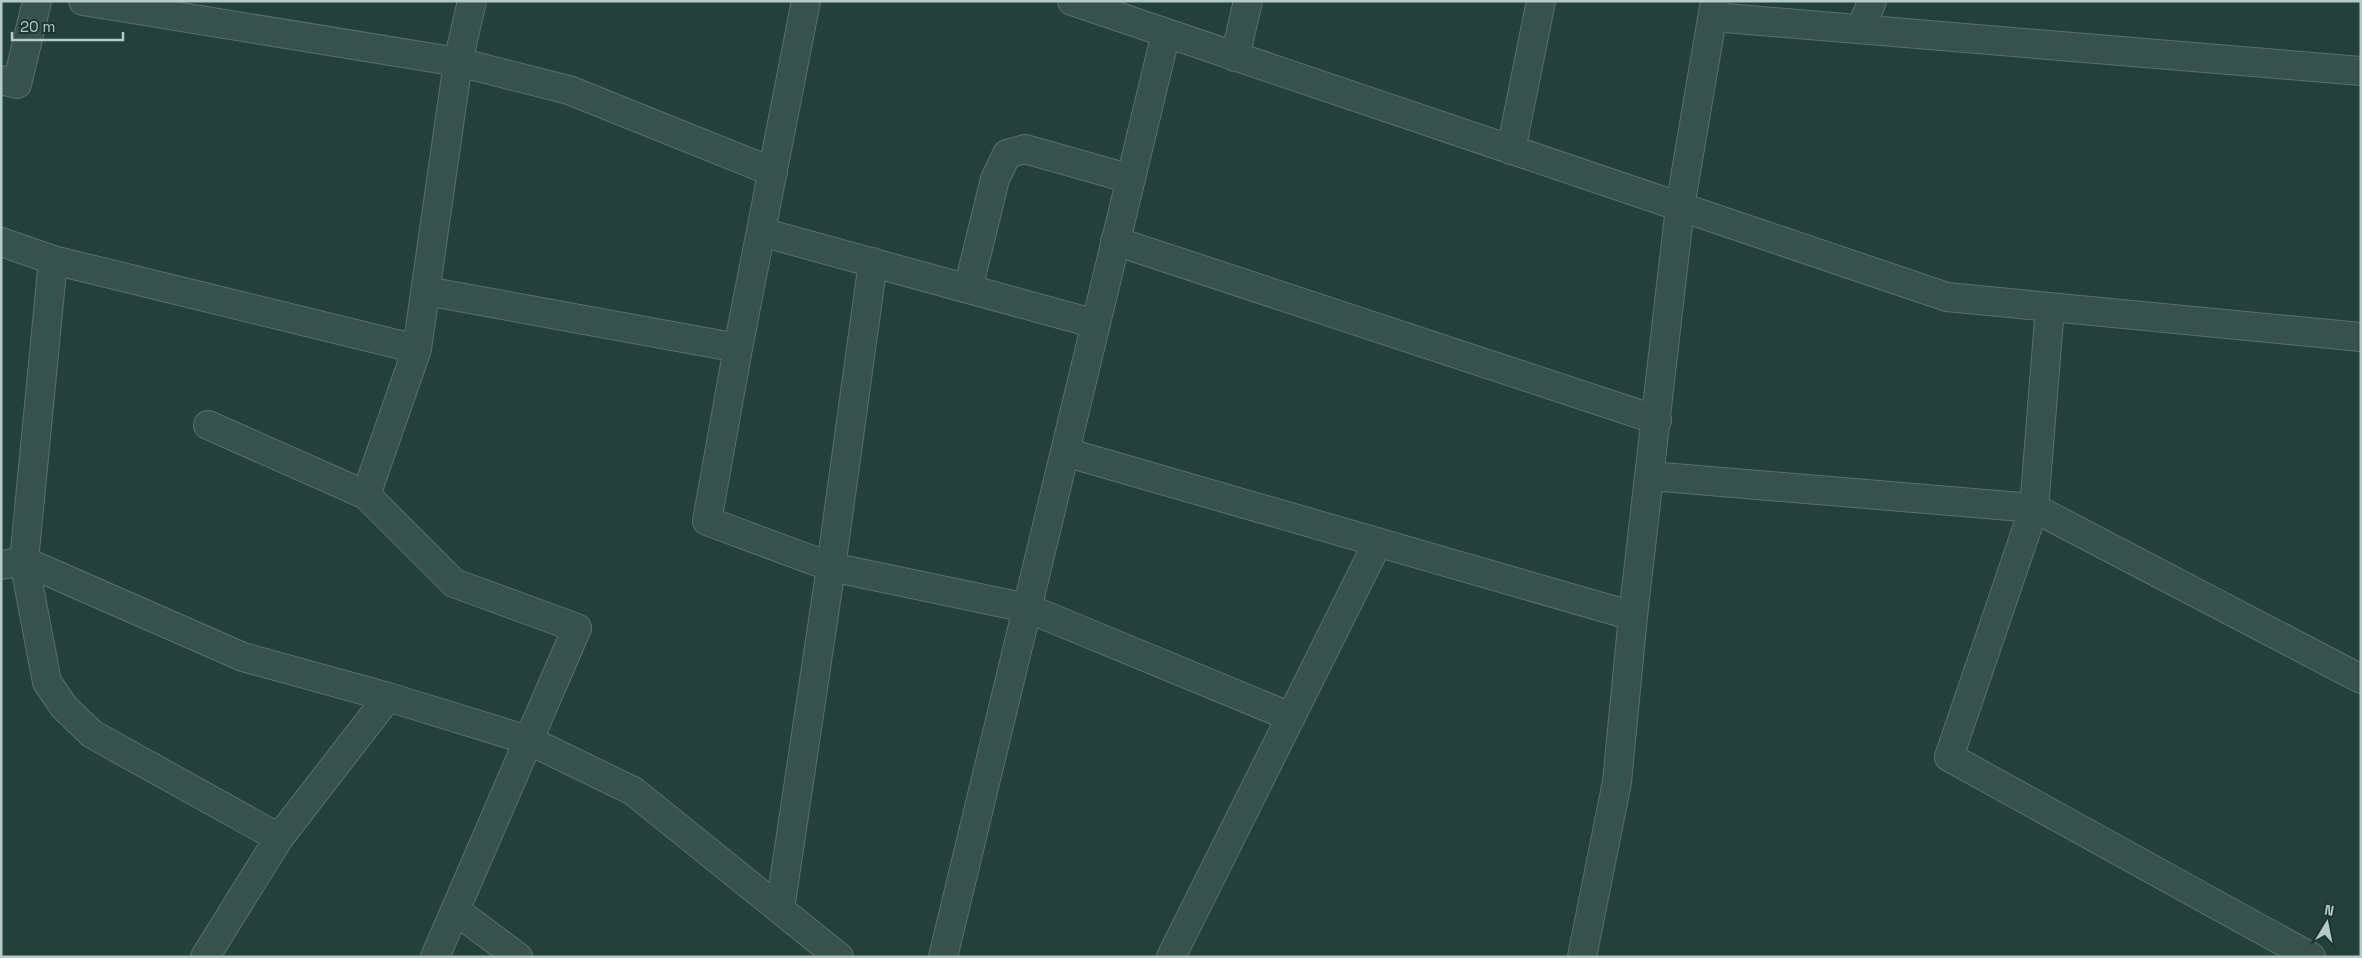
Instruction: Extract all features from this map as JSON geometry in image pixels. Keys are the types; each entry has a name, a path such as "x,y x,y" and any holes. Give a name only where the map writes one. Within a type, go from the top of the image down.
{"street":[{"path":"1,80 17,84 37,1"},
{"path":"83,1 458,62 569,90 773,172"},
{"path":"366,495 417,349 458,62 472,1"},
{"path":"806,1 738,348 707,521 831,567 1027,608 1291,717"},
{"path":"1072,1 1947,297 2361,337"},
{"path":"1235,57 1248,1"},
{"path":"1511,150 1541,1"},
{"path":"1861,29 1872,1"},
{"path":"1582,957 1617,782 1633,616 1680,207 1714,9 1861,29 2361,71"},
{"path":"943,957 1166,33"},
{"path":"968,289 995,178 1008,154 1026,149 1131,179"},
{"path":"762,232 1096,324"},
{"path":"1116,241 1657,420"},
{"path":"1,242 53,260 417,349"},
{"path":"53,260 13,563 47,682 64,707 92,734 278,838"},
{"path":"780,909 831,567 873,262"},
{"path":"426,291 738,348"},
{"path":"2050,307 2034,508 1949,757 2311,957"},
{"path":"208,426 366,495 454,583 577,628 435,957"},
{"path":"1065,452 1633,616"},
{"path":"1650,476 2034,508 2361,679"},
{"path":"1171,957 1378,542"},
{"path":"13,563 243,656 388,697 528,740 633,791 839,957"},
{"path":"205,957 278,838 388,697"},
{"path":"456,910 518,957"}]}
